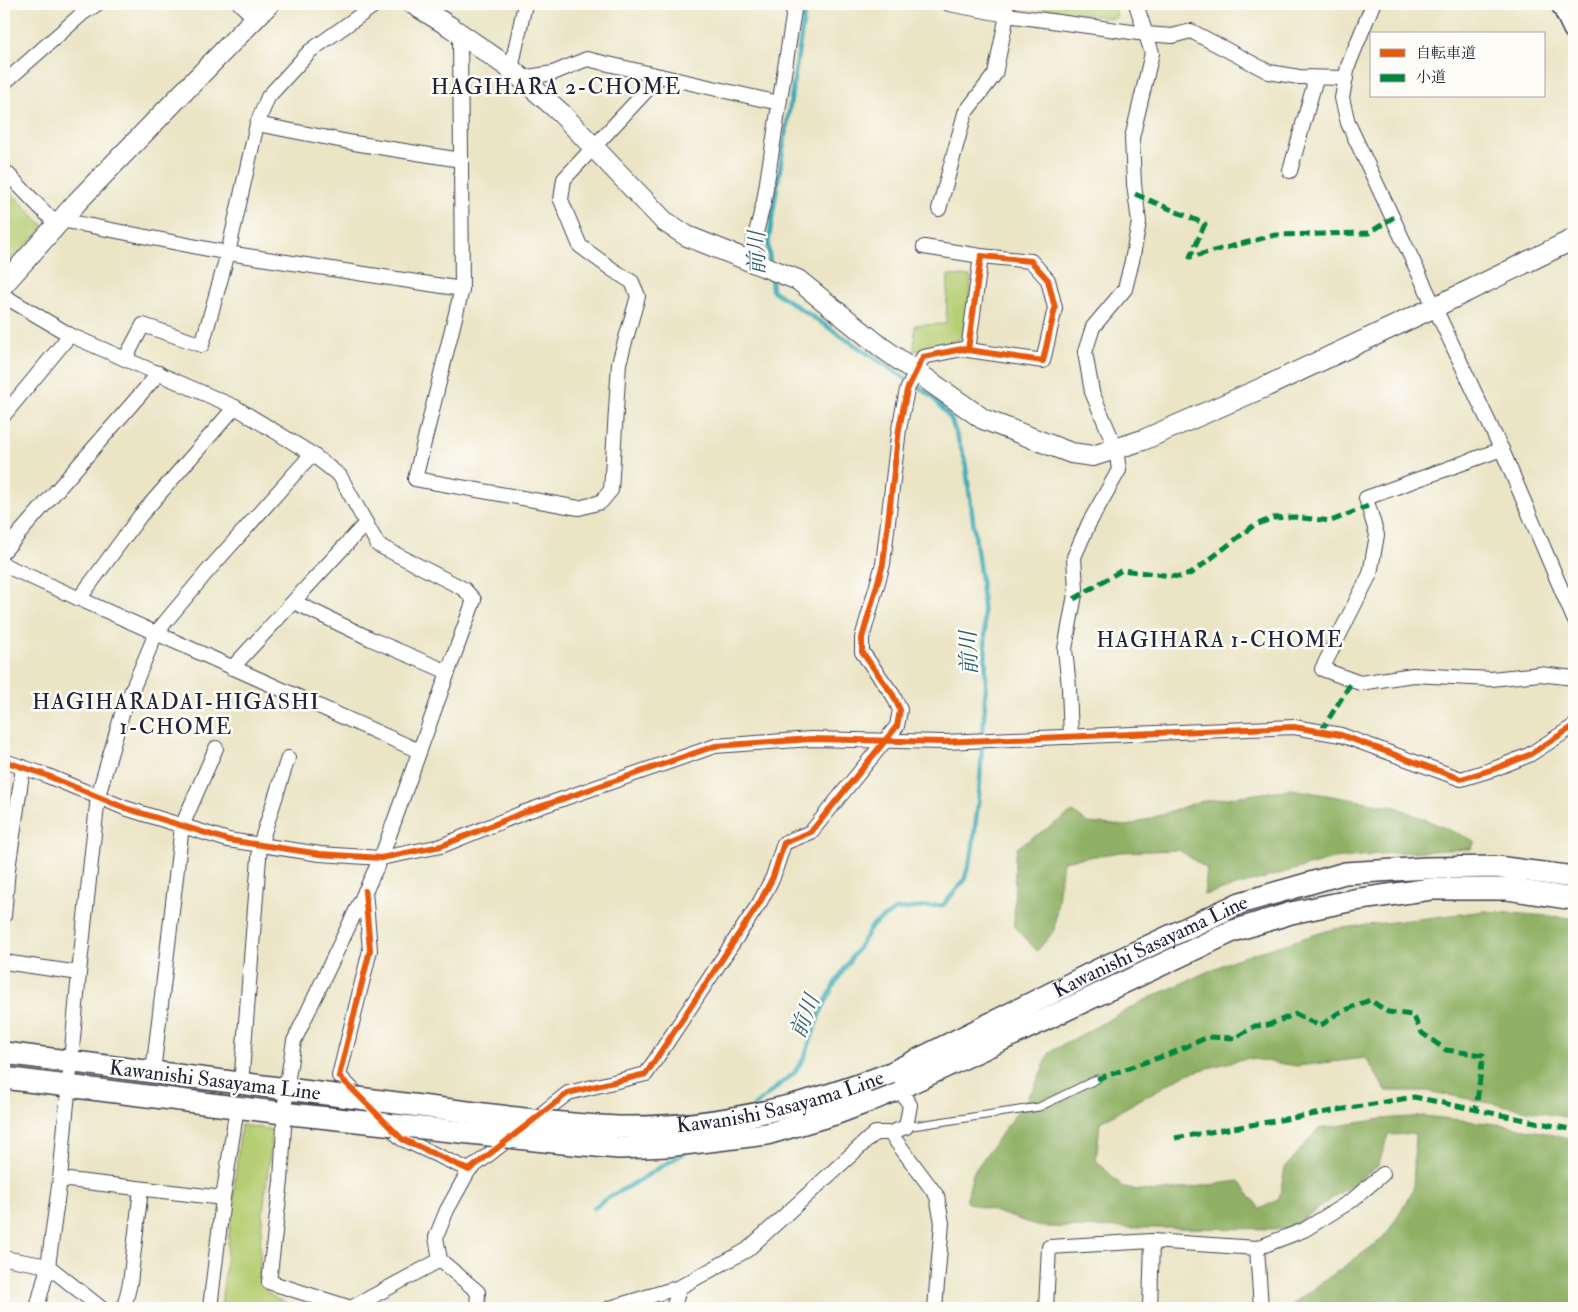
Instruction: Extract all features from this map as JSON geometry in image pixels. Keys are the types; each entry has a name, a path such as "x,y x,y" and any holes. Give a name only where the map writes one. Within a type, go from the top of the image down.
{"main road":[{"path":"1562,4 1574,29"},
{"name":"Kawanishi Sasayama Line","path":"4,1078 288,1114 618,1148 667,1146 767,1134 835,1114 867,1102 894,1081 1098,970 1240,903 1345,874 1427,868 1497,867 1574,877"},
{"name":"Kawanishi Sasayama Line","path":"4,1054 566,1124 619,1127 715,1120 762,1113 894,1081 1234,931 1291,912 1354,900 1431,889 1506,889 1574,899"}],"street":[{"path":"4,82 83,13 97,4"},
{"path":"240,4 255,18"},
{"path":"4,284 59,222 269,4"},
{"path":"125,359 143,325 202,345 228,253 256,124 268,97 310,51 376,4"},
{"path":"517,74 524,4"},
{"path":"748,261 764,201 795,4"},
{"path":"949,4 1008,9 1146,34 1172,36 1191,31 1269,72 1299,77 1346,78"},
{"path":"1071,737 1065,649 1076,589 1074,557 1089,523 1119,470 1116,449 1092,392 1086,352 1092,327 1124,289 1132,261 1139,222 1134,184 1132,138 1152,53 1136,4"},
{"path":"1373,4 1348,66 1342,98 1348,123 1502,449 1574,619"},
{"path":"420,5 517,74 561,112 664,221 687,236 798,280 881,347 983,419 1071,453 1093,456 1142,440 1268,386 1574,239"},
{"path":"939,209 965,113 995,74 1008,9"},
{"path":"460,34 462,289 415,479 579,508 601,502 610,490 619,363 638,296 632,282 580,246 561,200 564,179 660,76"},
{"path":"517,74 553,73 587,59 779,103"},
{"path":"1290,171 1316,78"},
{"path":"256,124 354,143 461,160"},
{"path":"4,170 59,222 228,253 462,289"},
{"path":"477,1308 478,1292 440,1260 436,1237 447,1210 469,1170 568,1093 646,1074 760,902 773,877 784,843 811,832 897,726 900,710 893,694 862,652 862,638 883,564 899,429 907,390 923,357 962,349 1043,361 1055,308 1048,280 1030,261 981,256 924,246"},
{"path":"968,350 981,256"},
{"path":"4,296 70,335 235,407 312,454 340,476 378,545 464,589 474,600 381,858 294,1041 291,1090 269,1282 351,1308 440,1260"},
{"path":"4,415 70,335"},
{"path":"4,551 159,374"},
{"path":"79,599 140,516 235,407"},
{"path":"1502,449 1366,498 1377,535 1370,574 1322,669 1360,683 1413,675 1491,679 1540,674 1574,678"},
{"path":"36,1308 48,1266 60,1178 70,1062 98,796 122,714 156,633 206,573 312,454"},
{"path":"232,668 366,523"},
{"path":"4,565 419,751"},
{"path":"294,602 372,640 448,672"},
{"path":"4,761 125,808 228,840 320,854 381,858 441,846 525,812 715,746 811,739 886,739 944,742 1294,727 1341,735 1461,779 1494,769 1529,755 1574,726"},
{"path":"153,1072 182,826 216,748"},
{"path":"241,1084 260,845 288,758"},
{"path":"4,916 8,869 23,767"},
{"path":"365,891 370,950 339,1076 402,1139 469,1170"},
{"path":"4,962 79,973"},
{"path":"610,1308 680,1287 747,1250 875,1133 890,1133 906,1127 910,1105 894,1081"},
{"path":"210,1308 223,1198 237,1107"},
{"path":"890,1133 937,1196 942,1223 935,1308"},
{"path":"1046,1308 1049,1247 1152,1241 1258,1248 1304,1230 1351,1201 1383,1174"},
{"path":"60,1178 223,1198"},
{"path":"124,1308 130,1283 141,1188"},
{"path":"1150,1308 1152,1241"},
{"path":"1258,1248 1261,1308"},
{"path":"4,1258 48,1266 101,1308"},
{"path":"673,1308 680,1287"}],"lane":[{"path":"906,1127 1039,1108 1096,1079"}],"green space":[{"path":"1018,4 1113,4 1117,16 1114,19"},
{"path":"4,185 45,227 8,263 4,260"},
{"path":"948,275 971,277 966,335 950,344 914,351 915,325 946,324"},
{"path":"1291,789 1396,807 1475,841 1471,849 1390,853 1333,859 1204,895 1207,869 1179,850 1120,852 1063,861 1054,931 1037,951 1014,925 1015,857 1018,847 1073,812 1088,823 1128,826 1198,802"},
{"path":"1485,911 1574,918 1574,1119 1427,1091 1386,1091 1366,1058 1297,1066 1246,1058 1186,1074 1100,1122 1096,1160 1124,1188 1156,1192 1239,1181 1260,1209 1279,1199 1285,1168 1318,1129 1382,1119 1424,1116 1505,1125 1574,1139 1574,1308 1291,1308 1295,1302 1385,1237 1413,1190 1415,1134 1388,1135 1378,1166 1289,1229 1042,1227 966,1202 973,1173 1034,1088 1050,1052 1143,1001 1233,960 1333,929"},
{"path":"241,1125 273,1130 261,1237 261,1277 264,1288 277,1299 305,1308 221,1308"}],"waterway":[{"name":"前川","path":"770,263 768,245 806,4"},
{"name":"前川","path":"755,1105 794,1073 805,1056 819,1015 835,983 873,925 895,910 943,905 964,881 972,853 979,795 986,686 985,632 981,580 965,460 951,419 932,396 772,290 771,275"},
{"name":"前川","path":"594,1208 607,1198 685,1153"}],"marked path":[{"path":"1135,194 1205,224 1190,257 1275,235 1369,233 1394,217"},
{"path":"1074,599 1122,570 1180,577 1192,573 1253,526 1273,518 1294,517 1331,521 1368,506"},
{"path":"1321,731 1353,680"},
{"path":"1097,1079 1172,1053 1208,1037 1235,1038 1255,1026 1268,1025 1296,1014 1320,1026 1338,1013 1370,1000 1388,1012 1413,1015 1422,1033 1446,1050 1483,1055 1476,1110"},
{"path":"1175,1138 1414,1097 1574,1130"}],"cycle path":[{"path":"365,891 370,950 339,1076 402,1139 469,1170 568,1093 646,1074 760,902 773,877 784,843 811,832 897,726 900,710 893,695 862,652 862,638 883,564 899,429 907,390 923,357 962,349 968,350 1043,361 1055,308 1048,280 1031,261 981,256 968,350"},
{"path":"4,761 43,774 125,808 228,840 320,854 381,858 441,846 525,812 715,746 811,739 944,742 1294,727 1341,735 1461,779 1494,769 1529,755 1574,726"}],"district":[{"name":"HAGIHARA 2-CHOME","path":"556,86"},
{"name":"HAGIHARA 1-CHOME","path":"1220,639"},
{"name":"HAGIHARADAI-HIGASHI 1-CHOME","path":"176,714"}]}
